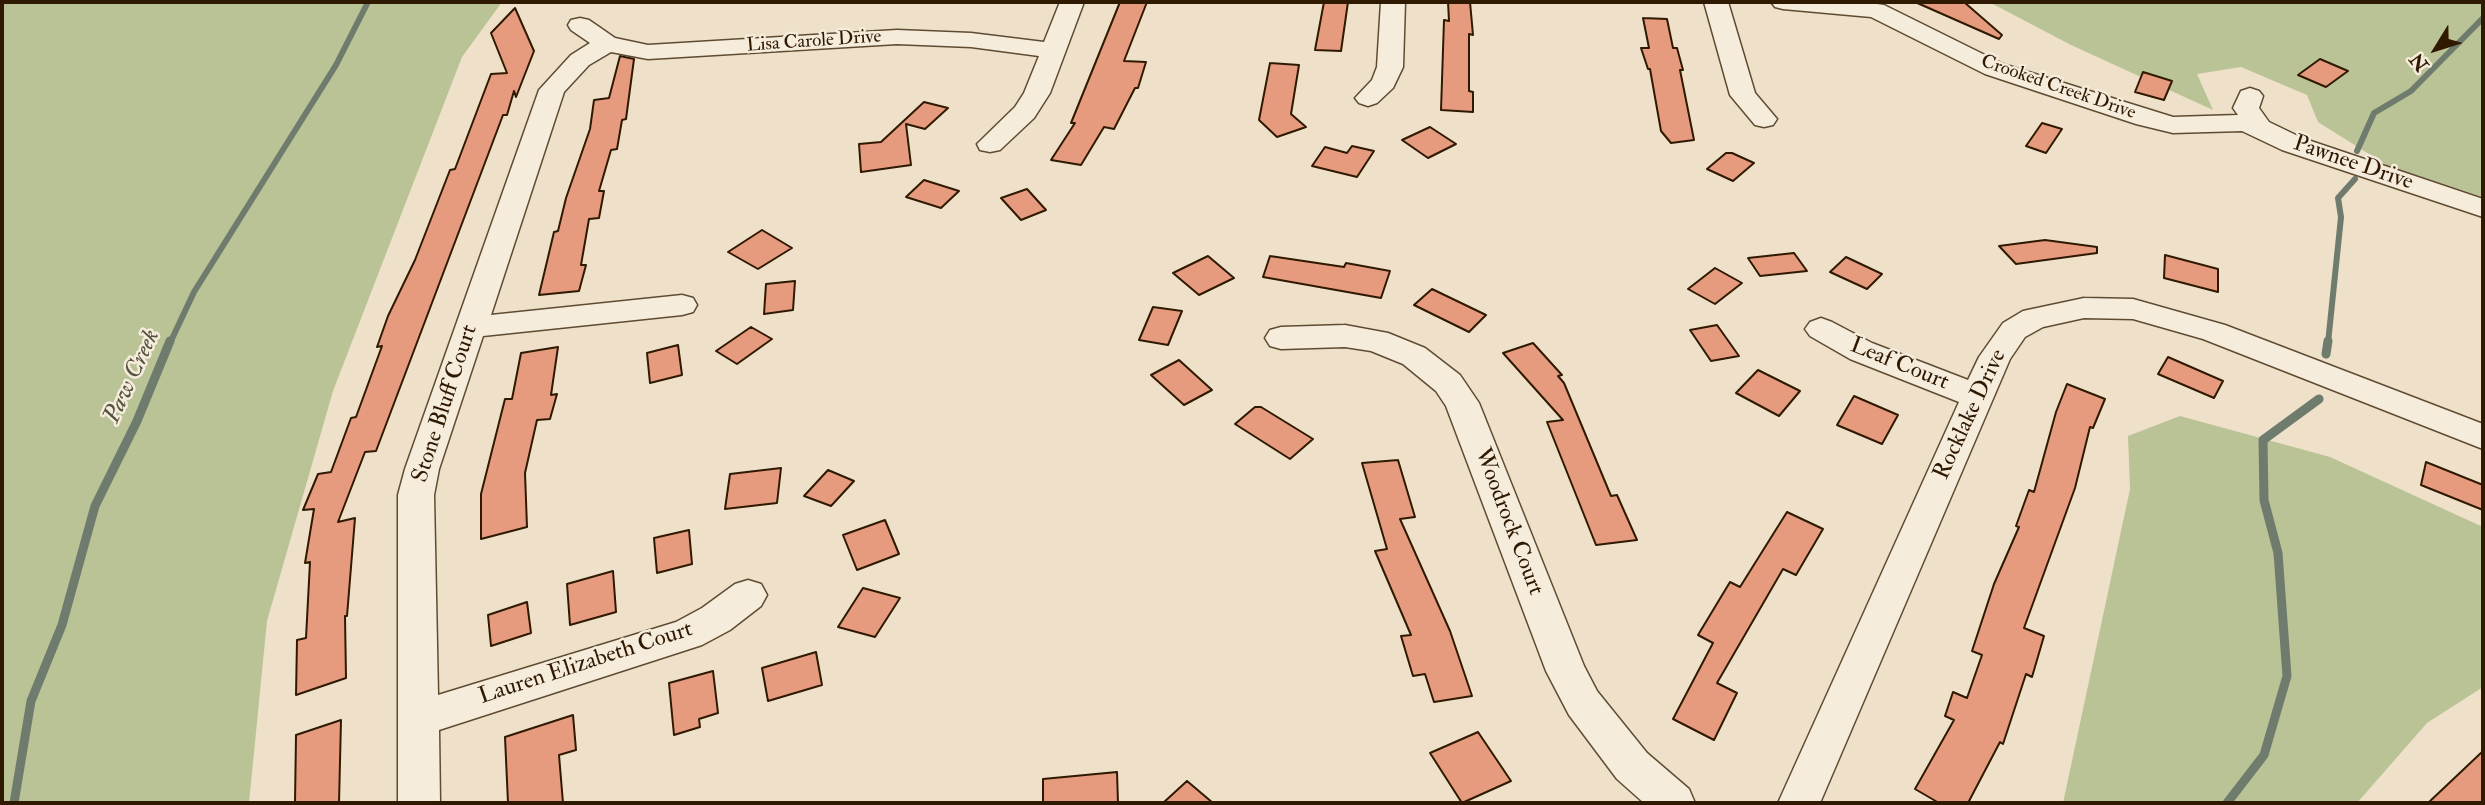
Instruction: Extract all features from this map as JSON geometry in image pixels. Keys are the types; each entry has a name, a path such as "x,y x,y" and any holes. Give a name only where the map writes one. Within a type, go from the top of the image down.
{"street":[{"path":"990,144 1025,112 1037,93 1072,2"},
{"path":"1368,98 1384,83 1390,67 1393,2"},
{"path":"1716,2 1743,95 1764,119"},
{"name":"Crooked Creek Drive","path":"1783,2 1867,5 1994,69 2145,118 2173,125 2244,123 2259,128"},
{"name":"Lisa Carole Drive","path":"593,35 648,52 922,37 971,40 1054,51"},
{"name":"Stone Bluff Court","path":"419,803 416,495 422,469 552,90 580,60 593,35"},
{"path":"2250,96 2246,108 2259,128"},
{"name":"Pawnee Drive","path":"2259,128 2305,149 2483,208"},
{"path":"471,327 682,305"},
{"name":"Rocklake Drive","path":"1799,803 2005,341 2014,330 2034,318 2084,308 2133,309 2214,332 2483,437"},
{"name":"Leaf Court","path":"1821,329 1861,351 1978,397"},
{"name":"Woodrock Court","path":"1280,338 1345,336 1377,341 1414,356 1448,383 1462,403 1566,671 1583,703 1632,766 1674,803"},
{"name":"Lauren Elizabeth Court","path":"418,719 688,634 748,595"}],"green space":[{"path":"2,2 502,2 462,57 333,391 267,621 249,803 2,803"},
{"path":"1989,2 2483,2 2483,197 2388,166 2318,122 2307,95 2241,67 2197,74 2213,110 2071,45"},
{"path":"2180,416 2330,457 2483,527 2483,687 2427,723 2357,803 2063,803 2130,489 2128,436"}],"building":[{"path":"1120,2 1147,2 1124,61 1146,62 1138,88 1135,88 1114,129 1104,127 1081,165 1051,160 1075,123 1071,123"},
{"path":"1324,2 1348,2 1341,51 1315,50"},
{"path":"1448,2 1470,2 1473,35 1469,34 1469,91 1473,92 1473,112 1441,110 1444,20 1449,21"},
{"path":"1915,2 1964,2 2002,35 1999,39"},
{"path":"515,8 534,51 516,97 514,91 507,115 503,115 376,451 365,452 338,522 355,518 345,616 346,678 296,695 297,640 306,638 310,562 305,563 314,509 303,510 318,474 331,472 351,418 356,417 382,346 377,347 388,316 415,260 450,170 455,169 491,74 507,73 491,33"},
{"path":"1643,18 1667,19 1673,48 1677,48 1683,70 1680,70 1694,140 1671,143 1661,131 1650,69 1641,48 1649,48"},
{"path":"620,56 634,59 626,119 622,120 617,149 611,150 599,191 604,191 599,218 589,219 581,265 586,265 579,291 539,295 554,232 558,231 566,198 590,129 594,100 609,98"},
{"path":"2320,59 2348,71 2326,87 2298,75"},
{"path":"1270,63 1299,65 1291,114 1306,127 1277,137 1259,120"},
{"path":"2143,72 2172,81 2164,100 2135,92"},
{"path":"924,102 948,108 925,129 906,124 911,165 861,172 859,144 881,142"},
{"path":"2042,123 2062,129 2046,153 2026,146"},
{"path":"1430,127 1456,144 1428,158 1402,140"},
{"path":"1352,146 1374,151 1357,177 1312,166 1325,147 1347,153"},
{"path":"1726,153 1754,163 1733,181 1707,169"},
{"path":"924,180 959,191 941,208 906,197"},
{"path":"1027,189 1046,210 1021,220 1001,198"},
{"path":"762,230 792,248 758,269 728,252"},
{"path":"2045,240 2097,247 2097,253 2016,264 1999,246"},
{"path":"1794,253 1807,271 1760,276 1748,258"},
{"path":"2165,255 2218,269 2218,292 2164,278"},
{"path":"1208,256 1234,278 1199,295 1173,273"},
{"path":"1270,256 1344,267 1346,263 1390,271 1381,298 1263,277"},
{"path":"1846,257 1882,274 1867,289 1830,272"},
{"path":"1715,268 1742,283 1715,304 1688,289"},
{"path":"795,281 793,310 764,314 766,284"},
{"path":"1432,289 1486,315 1469,332 1414,305"},
{"path":"1153,307 1182,311 1168,345 1139,340"},
{"path":"1717,325 1739,356 1711,361 1690,330"},
{"path":"751,327 772,339 737,364 716,351"},
{"path":"1533,343 1562,375 1558,376 1564,383 1611,496 1617,495 1637,540 1596,545 1547,422 1563,420 1503,353"},
{"path":"678,345 682,375 650,383 647,353"},
{"path":"558,347 551,395 557,394 550,419 537,420 525,473 527,527 481,539 481,494 505,399 512,399 521,353"},
{"path":"2168,357 2223,381 2214,398 2158,374"},
{"path":"1179,360 1212,390 1184,405 1151,375"},
{"path":"1758,370 1800,391 1779,416 1736,393"},
{"path":"2067,384 2105,399 2093,428 2090,427 2075,488 2024,628 2044,636 2032,677 2026,674 2003,744 2000,742 1968,803 1939,803 1915,789 1954,720 1945,716 1953,692 1967,698 1982,655 1972,651 1994,584 2019,527 2016,526 2029,490 2034,492 2056,412"},
{"path":"1854,396 1898,415 1882,444 1837,425"},
{"path":"1255,407 1261,407 1313,439 1290,459 1235,424"},
{"path":"1398,460 1415,517 1400,519 1450,631 1472,696 1434,702 1425,674 1413,676 1401,636 1411,635 1375,551 1387,549 1362,463"},
{"path":"2426,462 2483,485 2483,510 2421,485"},
{"path":"781,468 777,503 725,509 730,474"},
{"path":"828,470 854,481 831,506 804,496"},
{"path":"1787,512 1823,529 1796,575 1783,569 1717,683 1737,693 1714,740 1673,719 1713,643 1698,635 1730,582 1740,587"},
{"path":"885,520 899,554 857,570 843,535"},
{"path":"689,530 692,564 657,573 654,538"},
{"path":"613,571 616,612 570,625 567,584"},
{"path":"863,588 900,598 875,637 838,627"},
{"path":"527,602 531,633 491,646 488,615"},
{"path":"816,652 822,685 768,701 762,668"},
{"path":"713,671 718,713 699,719 700,727 674,735 669,683"},
{"path":"573,715 576,750 559,755 563,803 508,803 505,737"},
{"path":"341,720 339,803 295,803 296,735"},
{"path":"1478,732 1511,781 1462,803 1430,753"},
{"path":"2483,751 2483,803 2428,803"},
{"path":"1117,772 1118,803 1043,803 1043,779"},
{"path":"1187,781 1213,803 1163,803"}],"waterway":[{"name":"Paw Creek","path":"170,343 194,292 336,65 368,2"},
{"path":"2357,151 2374,113 2411,91 2483,18"},
{"path":"2328,343 2341,217 2338,198 2355,179"},
{"name":"Paw Creek","path":"14,803 31,701 62,625 95,506 137,421 170,341"},
{"path":"2326,354 2328,341"},
{"path":"2227,803 2264,755 2287,676 2278,553 2264,500 2263,440 2319,399"}]}
